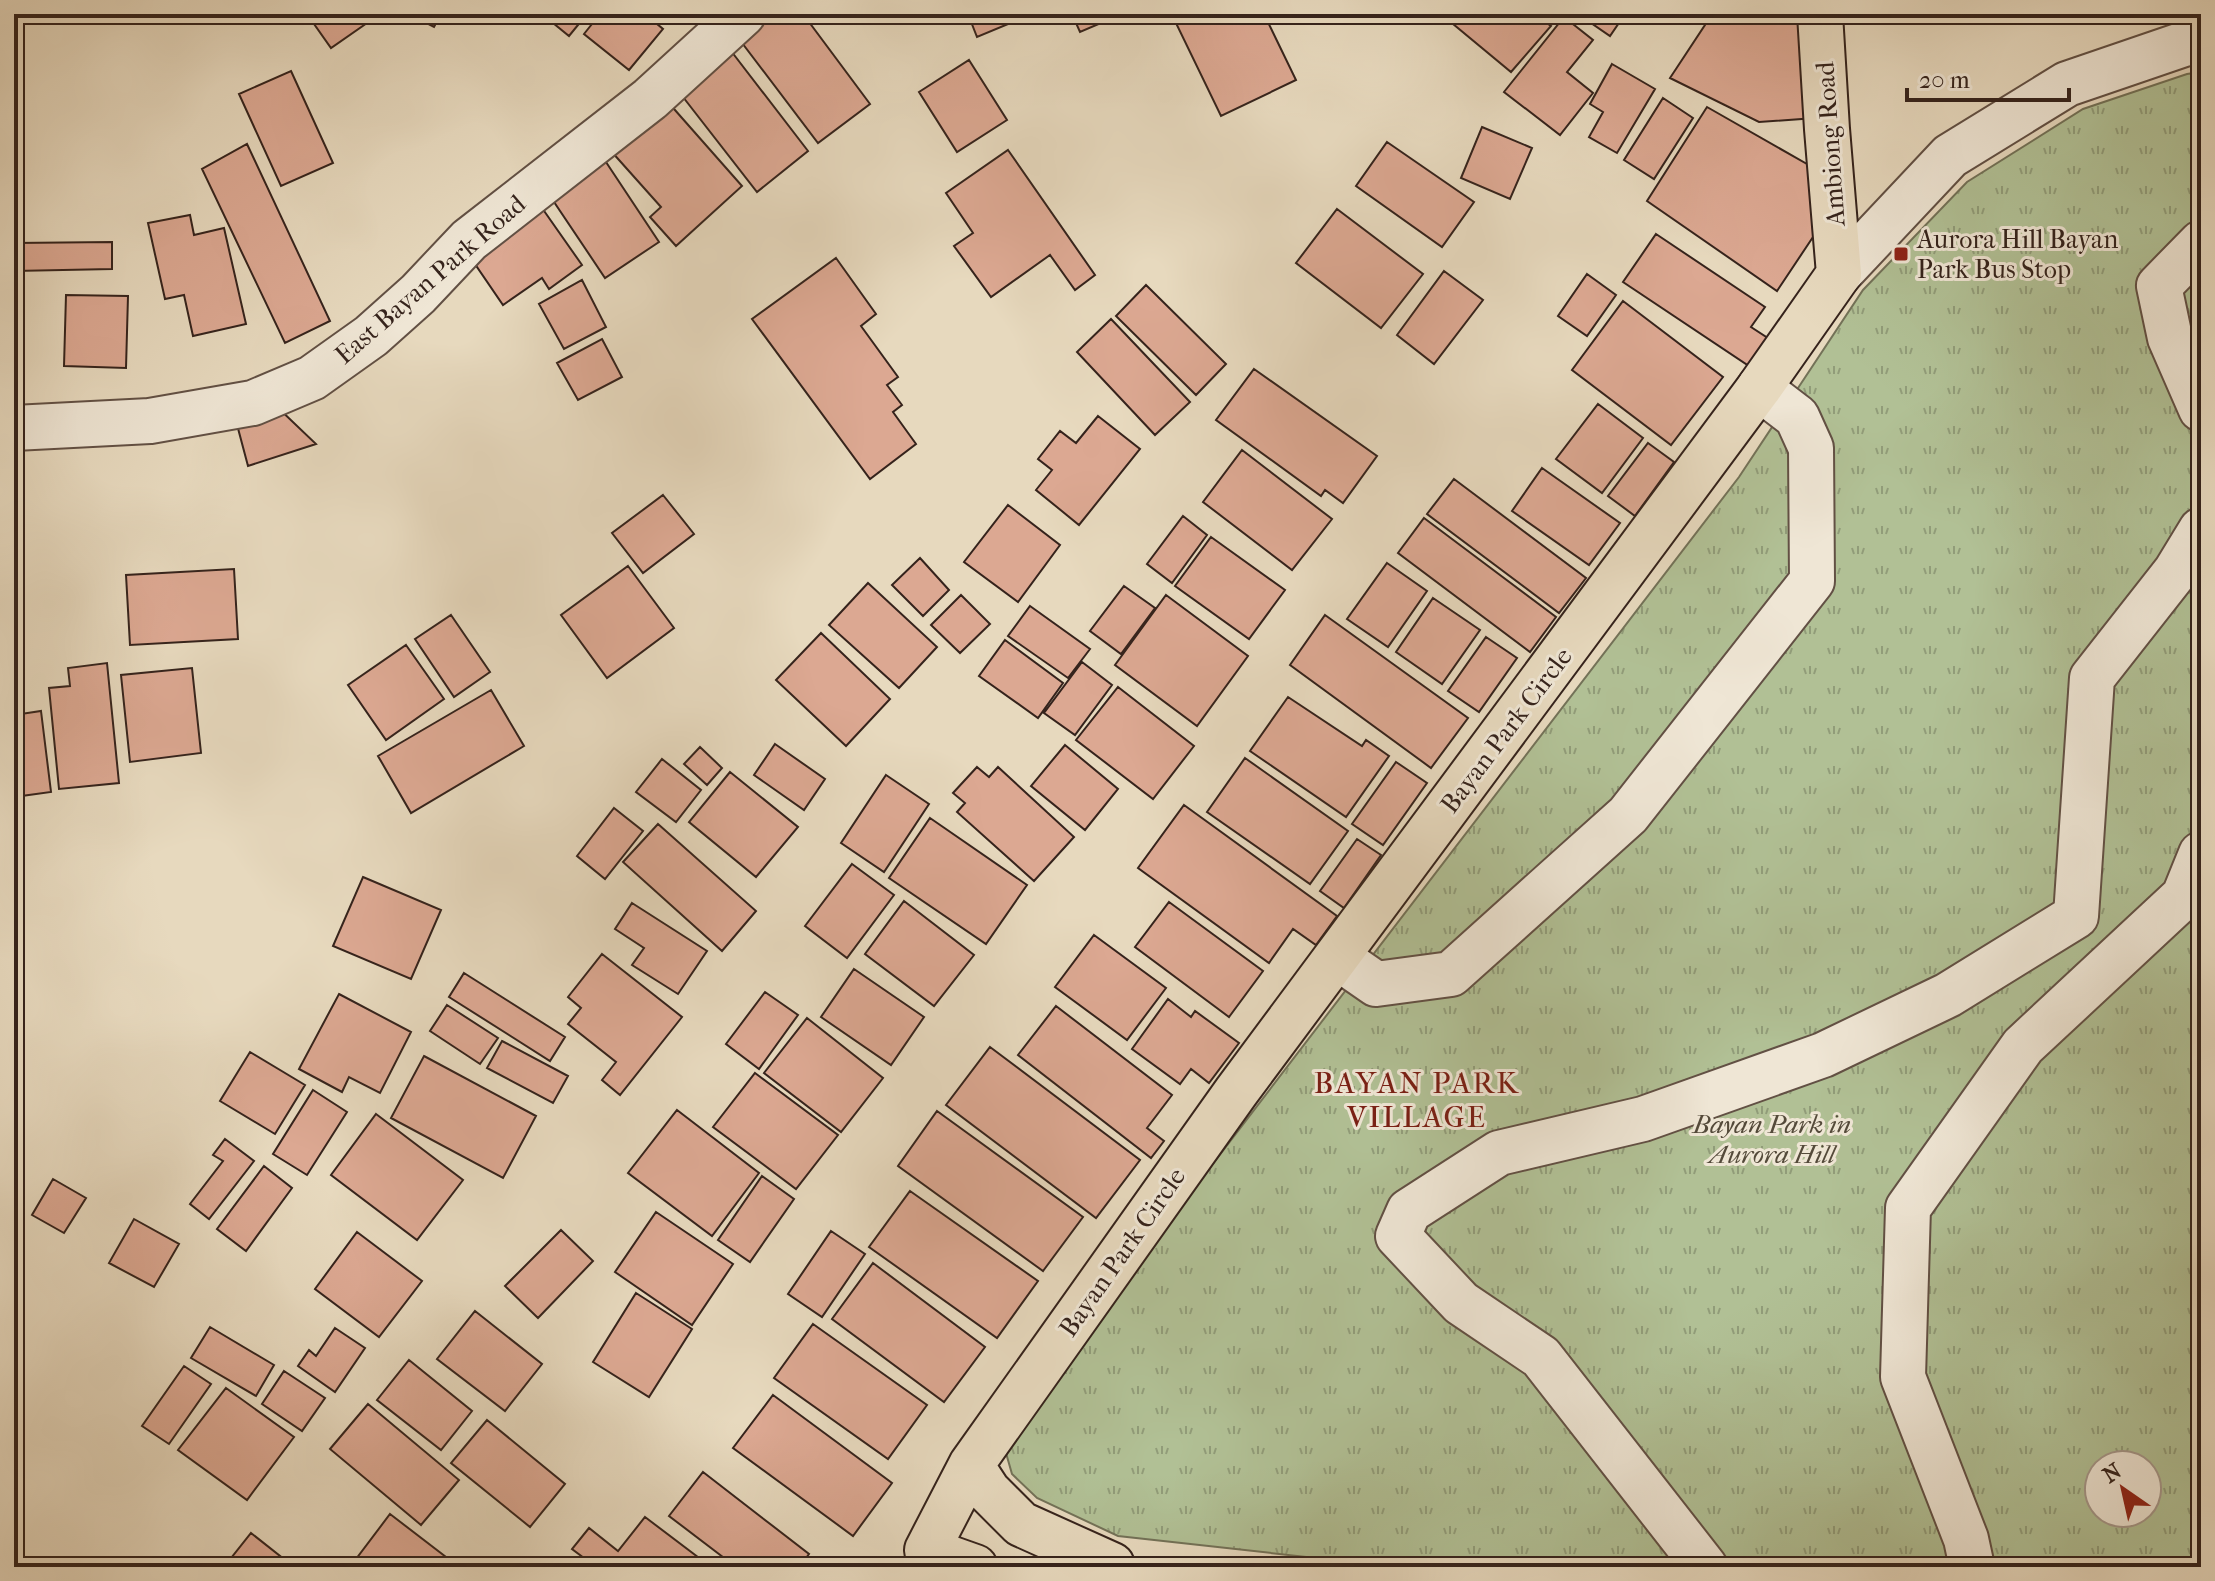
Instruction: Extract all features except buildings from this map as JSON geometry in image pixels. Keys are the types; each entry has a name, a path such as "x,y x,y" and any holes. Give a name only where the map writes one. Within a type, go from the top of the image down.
{"main road":[{"name":"Ambiong Road","path":"1820,14 1839,274"},
{"name":"Bayan Park Circle","path":"923,1559 971,1465 1236,1092 1759,388 1839,274"},
{"path":"971,1465 988,1491 1021,1524 1115,1566"},
{"path":"923,1559 975,1567"}],"street":[{"name":"East Bayan Park Road","path":"14,428 165,418 253,403 312,378 371,336 418,294 469,240 650,99 743,14"},
{"name":"Bayan Park Circle","path":"1839,274 1950,156 2067,84 2184,44 2201,42"},
{"path":"2201,243 2159,286 2170,338 2201,409"},
{"path":"1337,957 1376,984 1451,974 1628,815 1812,581 1811,448 1797,417 1759,388"},
{"path":"1705,1567 1541,1357 1461,1303 1398,1236 1409,1211 1499,1153 1643,1119 1823,1055 1948,995 2076,916 2092,678 2176,571 2201,530"},
{"path":"1972,1567 1966,1539 1903,1377 1908,1208 2023,1046 2184,896 2201,854"}],"green space":[{"name":"Bayan Park in Aurora Hill","path":"2201,72 2201,1567 1397,1567 1118,1536 1037,1498 1012,1474 1002,1439 1739,477 1863,290 1967,182 2083,109"}],"place":[{"name":"Aurora Hill Bayan Park Bus Stop","path":"1901,254"}],"district":[{"name":"BAYAN PARK VILLAGE","path":"1417,1100"}]}
